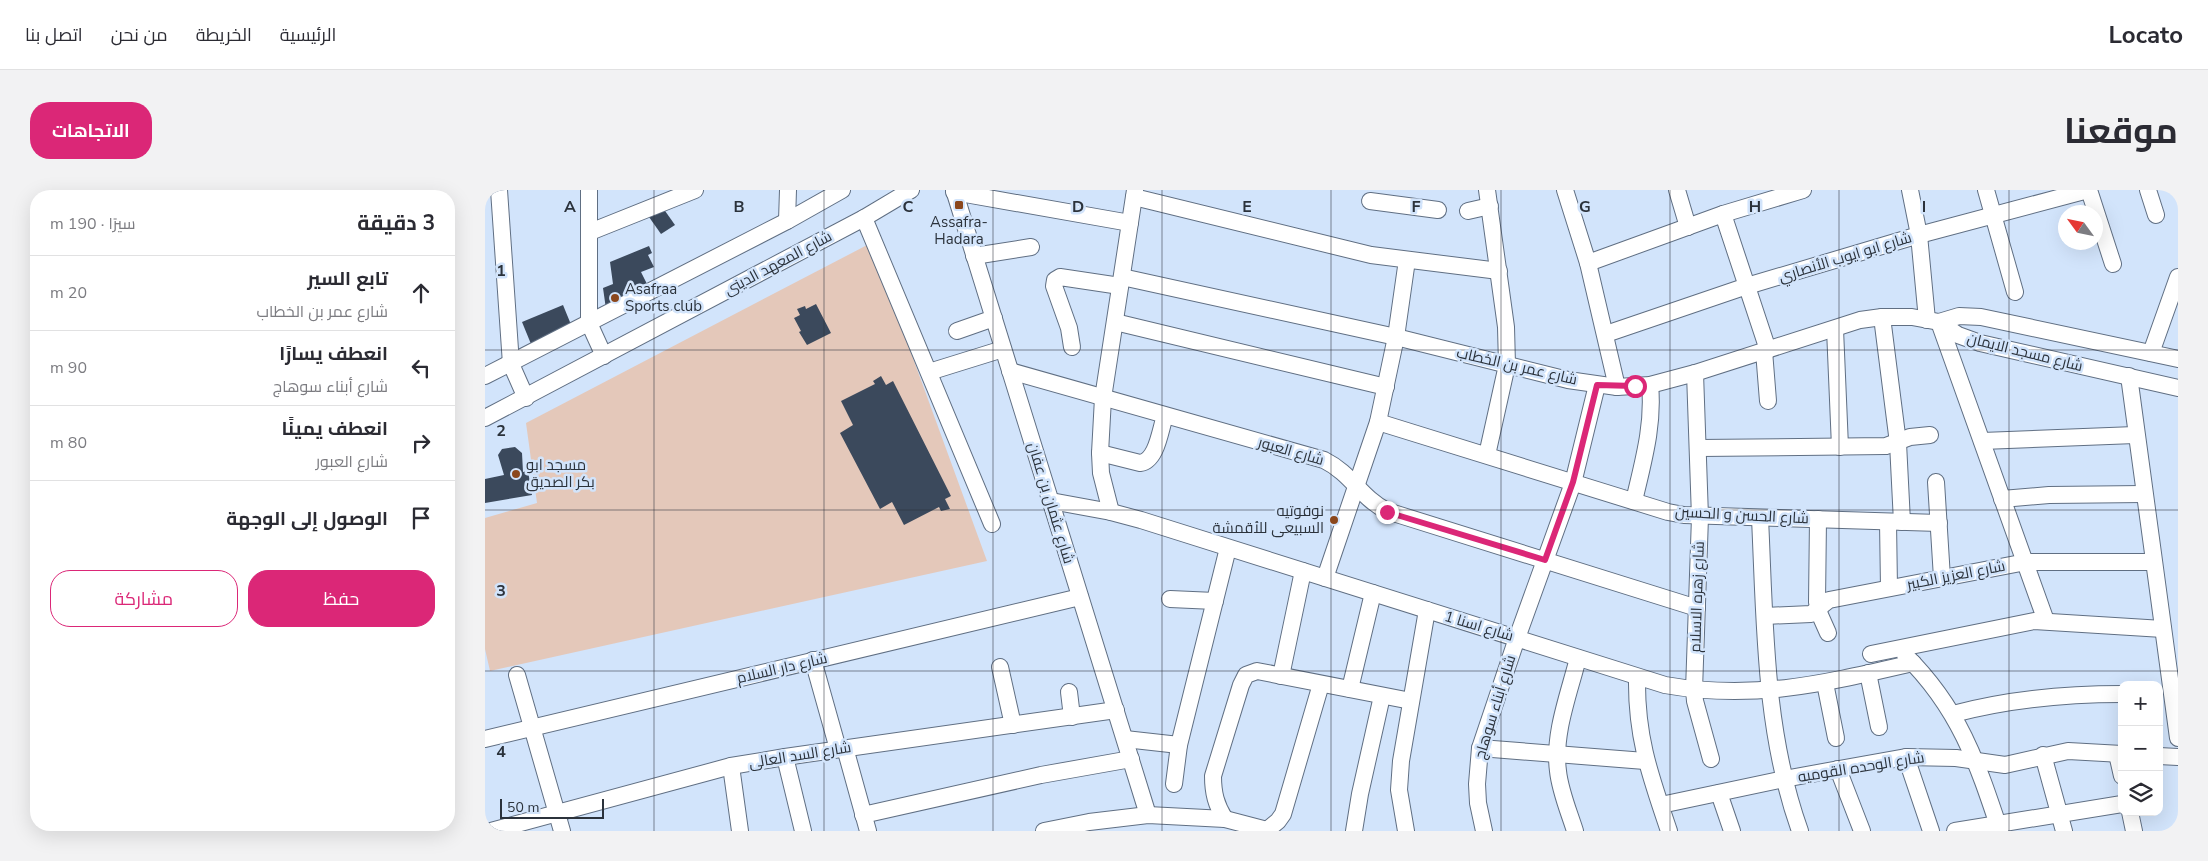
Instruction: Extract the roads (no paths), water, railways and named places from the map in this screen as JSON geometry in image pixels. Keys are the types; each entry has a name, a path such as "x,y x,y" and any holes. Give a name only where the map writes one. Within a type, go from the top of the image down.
{"street":[{"path":"499,190 511,364 525,398"},
{"path":"589,190 589,323 604,356"},
{"path":"590,232 694,190"},
{"path":"787,222 788,190"},
{"path":"485,376 787,222 842,190"},
{"name":"شارع المعهد الدينى","path":"485,418 864,218 911,190"},
{"path":"1565,190 1588,263 1617,387"},
{"path":"1677,190 1689,227"},
{"path":"1588,263 1723,214 1803,190"},
{"path":"1910,190 1933,321 1982,441 2046,621"},
{"path":"1986,190 2015,292"},
{"path":"2088,190 2113,264"},
{"name":"شارع ابو ايوب الأنصاري","path":"1606,334 1747,286 1919,235 2088,190"},
{"path":"2149,190 2156,215"},
{"path":"954,191 1130,223"},
{"name":"شارع عثمان بن عفان","path":"954,191 1148,815"},
{"path":"1111,512 1101,473 1100,453 1103,398 1135,193 1337,247 1407,260 1499,272"},
{"path":"1370,201 1411,198 1438,210"},
{"path":"1468,211 1489,198 1506,327 1507,365 1487,455"},
{"path":"1723,214 1766,351 1767,402"},
{"path":"864,218 993,524"},
{"path":"974,256 1031,247"},
{"path":"1325,578 1378,422 1395,337 1407,260"},
{"name":"شارع عمر بن الخطاب","path":"1072,347 1069,328 1054,286 1055,280 1060,276 1121,282 1395,337 1507,365 1597,385 1617,387 1650,384 1695,373 1860,320 1882,317 1933,321"},
{"path":"2151,353 2178,277"},
{"name":"شارع مسجد الايمان","path":"1933,321 1959,316 1981,317 2178,359"},
{"path":"1882,317 1898,443 1895,522 1889,588"},
{"path":"957,331 993,318"},
{"name":"شارع مسجد الايمان","path":"1933,321 1958,335 1980,343 2178,388"},
{"path":"1115,322 1386,387"},
{"path":"1835,328 1840,447"},
{"path":"2123,347 2123,375 2135,435 2163,629 2170,694 2178,738"},
{"path":"929,372 1003,349"},
{"name":"شارع العبور","path":"1010,371 1324,460 1342,470 1370,501 1387,512 1697,608"},
{"name":"شارع زهره الاسلام","path":"1695,373 1700,516 1694,690 1695,701 1711,759"},
{"path":"1634,501 1653,407 1650,384"},
{"name":"شارع أبناء سوهاج","path":"1485,831 1478,802 1477,784 1480,748 1573,482 1597,385"},
{"path":"1100,453 1140,463 1145,462 1152,455 1165,416"},
{"name":"شارع الحسن و الحسين","path":"1378,422 1667,512 1700,516 1939,523"},
{"path":"1699,448 1886,446 1898,443 1909,437 1930,434"},
{"path":"1982,441 2135,435"},
{"path":"1936,482 1942,578"},
{"path":"2002,499 2049,495 2143,494"},
{"name":"شارع اسنا 1","path":"1051,501 1111,512 1373,592 1637,677 1694,690 1731,693 1769,691 1825,683 1913,663"},
{"path":"1760,518 1769,691 1784,780 1799,831"},
{"path":"1818,519 1818,609 1828,633"},
{"path":"1174,784 1179,745 1228,548"},
{"name":"شارع العزيز الكبير","path":"1765,616 1807,615 1829,600 2026,562 2153,562"},
{"path":"1281,676 1303,571"},
{"path":"1350,690 1373,592"},
{"name":"شارع دار السلام","path":"485,739 1080,597"},
{"path":"1170,600 1215,601"},
{"path":"1406,831 1399,790 1401,761 1427,610"},
{"path":"1871,654 2022,623 2046,621 2163,629"},
{"path":"1898,649 1934,687 1953,714 1977,762 1999,827"},
{"path":"1575,831 1558,773 1557,754 1559,736 1578,658"},
{"path":"813,660 868,831"},
{"path":"1000,666 1013,725"},
{"path":"1225,819 1217,806 1213,792 1213,776 1243,679 1247,675 1257,671 1411,701"},
{"path":"1868,673 1879,727"},
{"path":"517,675 562,831"},
{"path":"1637,677 1637,709 1645,761 1669,831"},
{"path":"1825,683 1836,738"},
{"path":"1045,831 1090,826 1148,815 1169,823 1225,819 1266,831 1283,814 1321,684"},
{"path":"1069,692 1072,716"},
{"path":"1953,714 1983,706 2045,696 2118,694"},
{"path":"1354,831 1360,794 1382,696"},
{"name":"شارع السد العالى","path":"491,831 731,766 785,756 1115,710"},
{"path":"1125,740 1179,745"},
{"path":"1480,748 1645,761"},
{"name":"شارع الوحده القوميه","path":"1661,805 1906,757 1956,758 2005,764 2068,751 2118,754"},
{"path":"2043,755 2064,831"},
{"path":"785,756 803,831"},
{"path":"2163,756 2178,757"},
{"path":"1906,757 1931,831"},
{"path":"863,815 1005,783 1131,759"},
{"path":"731,766 740,831"},
{"path":"1839,769 1862,831"},
{"path":"1719,794 1732,831"},
{"path":"1955,831 1999,827 2059,814 2118,805"},
{"path":"2131,816 2134,831"}],"place":[{"name":"Assafra- Hadara","path":"959,205"},
{"name":"Asafraa Sports club","path":"615,298"},
{"name":"مسجد ابو بكر الصديق","path":"516,474"},
{"name":"نوفوتيه السبيعى للأقمشة","path":"1334,520"}]}
